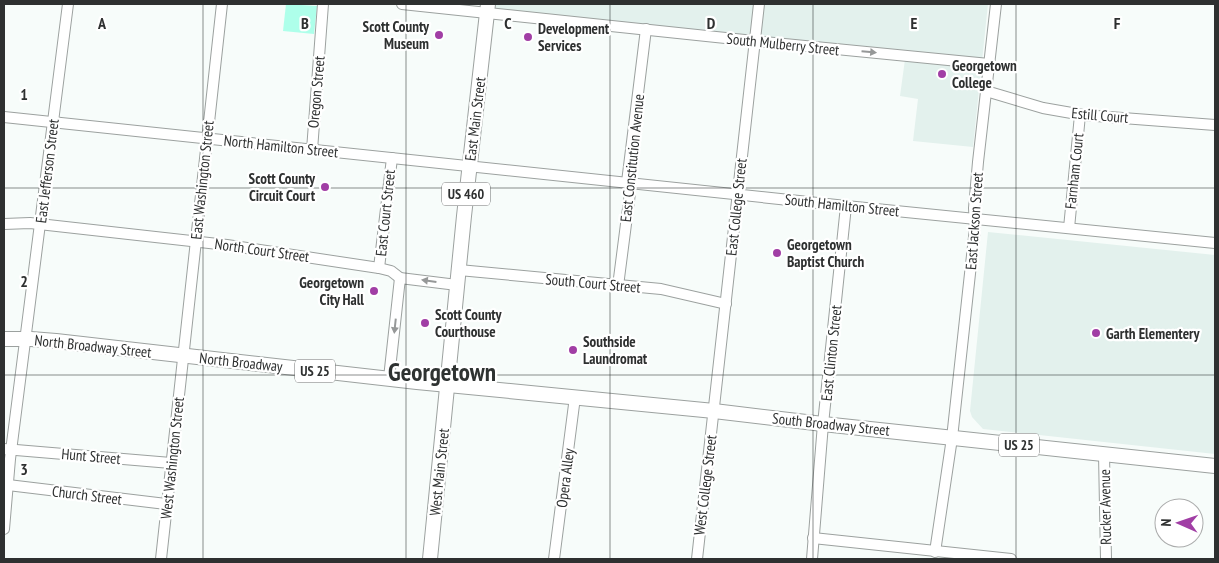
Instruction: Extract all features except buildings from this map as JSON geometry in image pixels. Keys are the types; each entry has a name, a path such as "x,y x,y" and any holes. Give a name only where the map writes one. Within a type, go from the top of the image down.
{"main road":[{"name":"East Main Street","path":"447,384 488,8"},
{"name":"North Broadway Street","path":"4,339 26,339 183,356"},
{"name":"North Broadway","path":"183,356 447,384"},
{"name":"South Broadway Street","path":"447,384 1215,466"},
{"name":"West Main Street","path":"430,559 447,384"}],"street":[{"name":"East Jefferson Street","path":"4,529 8,485 8,449 26,339 68,4"},
{"name":"East Washington Street","path":"183,356 222,4"},
{"name":"Oregon Street","path":"312,150 324,4"},
{"name":"South Mulberry Street","path":"402,4 488,8 646,29 989,64"},
{"name":"East College Street","path":"714,411 759,4"},
{"name":"East Jackson Street","path":"935,552 952,438 975,228 978,162 996,4"},
{"name":"East Constitution Avenue","path":"618,286 630,193 627,182 646,29"},
{"name":"Estill Court","path":"986,91 1042,108 1080,115 1215,125"},
{"name":"Farnham Court","path":"1069,228 1080,115"},
{"name":"North Hamilton Street","path":"4,117 470,165"},
{"name":"East Court Street","path":"379,268 392,158"},
{"name":"South Hamilton Street","path":"470,165 846,206 1215,243"},
{"name":"East Clinton Street","path":"812,559 823,424 846,206"},
{"name":"North Court Street","path":"4,224 40,224 196,241 379,268 391,271 400,278 457,285"},
{"name":"South Court Street","path":"458,270 661,289 726,304"},
{"path":"389,378 400,278"},
{"name":"West Washington Street","path":"161,559 183,356"},
{"name":"Opera Alley","path":"554,559 575,397"},
{"name":"West College Street","path":"697,559 714,411"},
{"name":"Hunt Street","path":"8,449 171,462"},
{"name":"Rucker Avenue","path":"1104,454 1106,559"},
{"name":"Church Street","path":"8,485 166,504"},
{"path":"814,538 1012,559"}],"shaded area":[{"name":"Georgetown College","path":"494,4 988,4 973,147 913,141 918,99 900,96 906,52 494,12"},
{"name":"Garth Elementery","path":"988,232 1215,255 1215,454 983,429 972,417 970,411"}],"green space":[{"path":"286,4 317,6 314,34 283,31"}],"place":[{"name":"Scott County Museum","path":"439,35"},
{"name":"Development Services","path":"528,37"},
{"name":"Georgetown College","path":"942,74"},
{"name":"Scott County Circuit Court","path":"325,187"},
{"name":"Georgetown Baptist Church","path":"777,253"},
{"name":"Georgetown City Hall","path":"374,291"},
{"name":"Scott County Courthouse","path":"425,323"},
{"name":"Garth Elementery","path":"1096,333"},
{"name":"Southside Laundromat","path":"573,350"}],"district":[{"name":"Georgetown","path":"442,372"}]}
